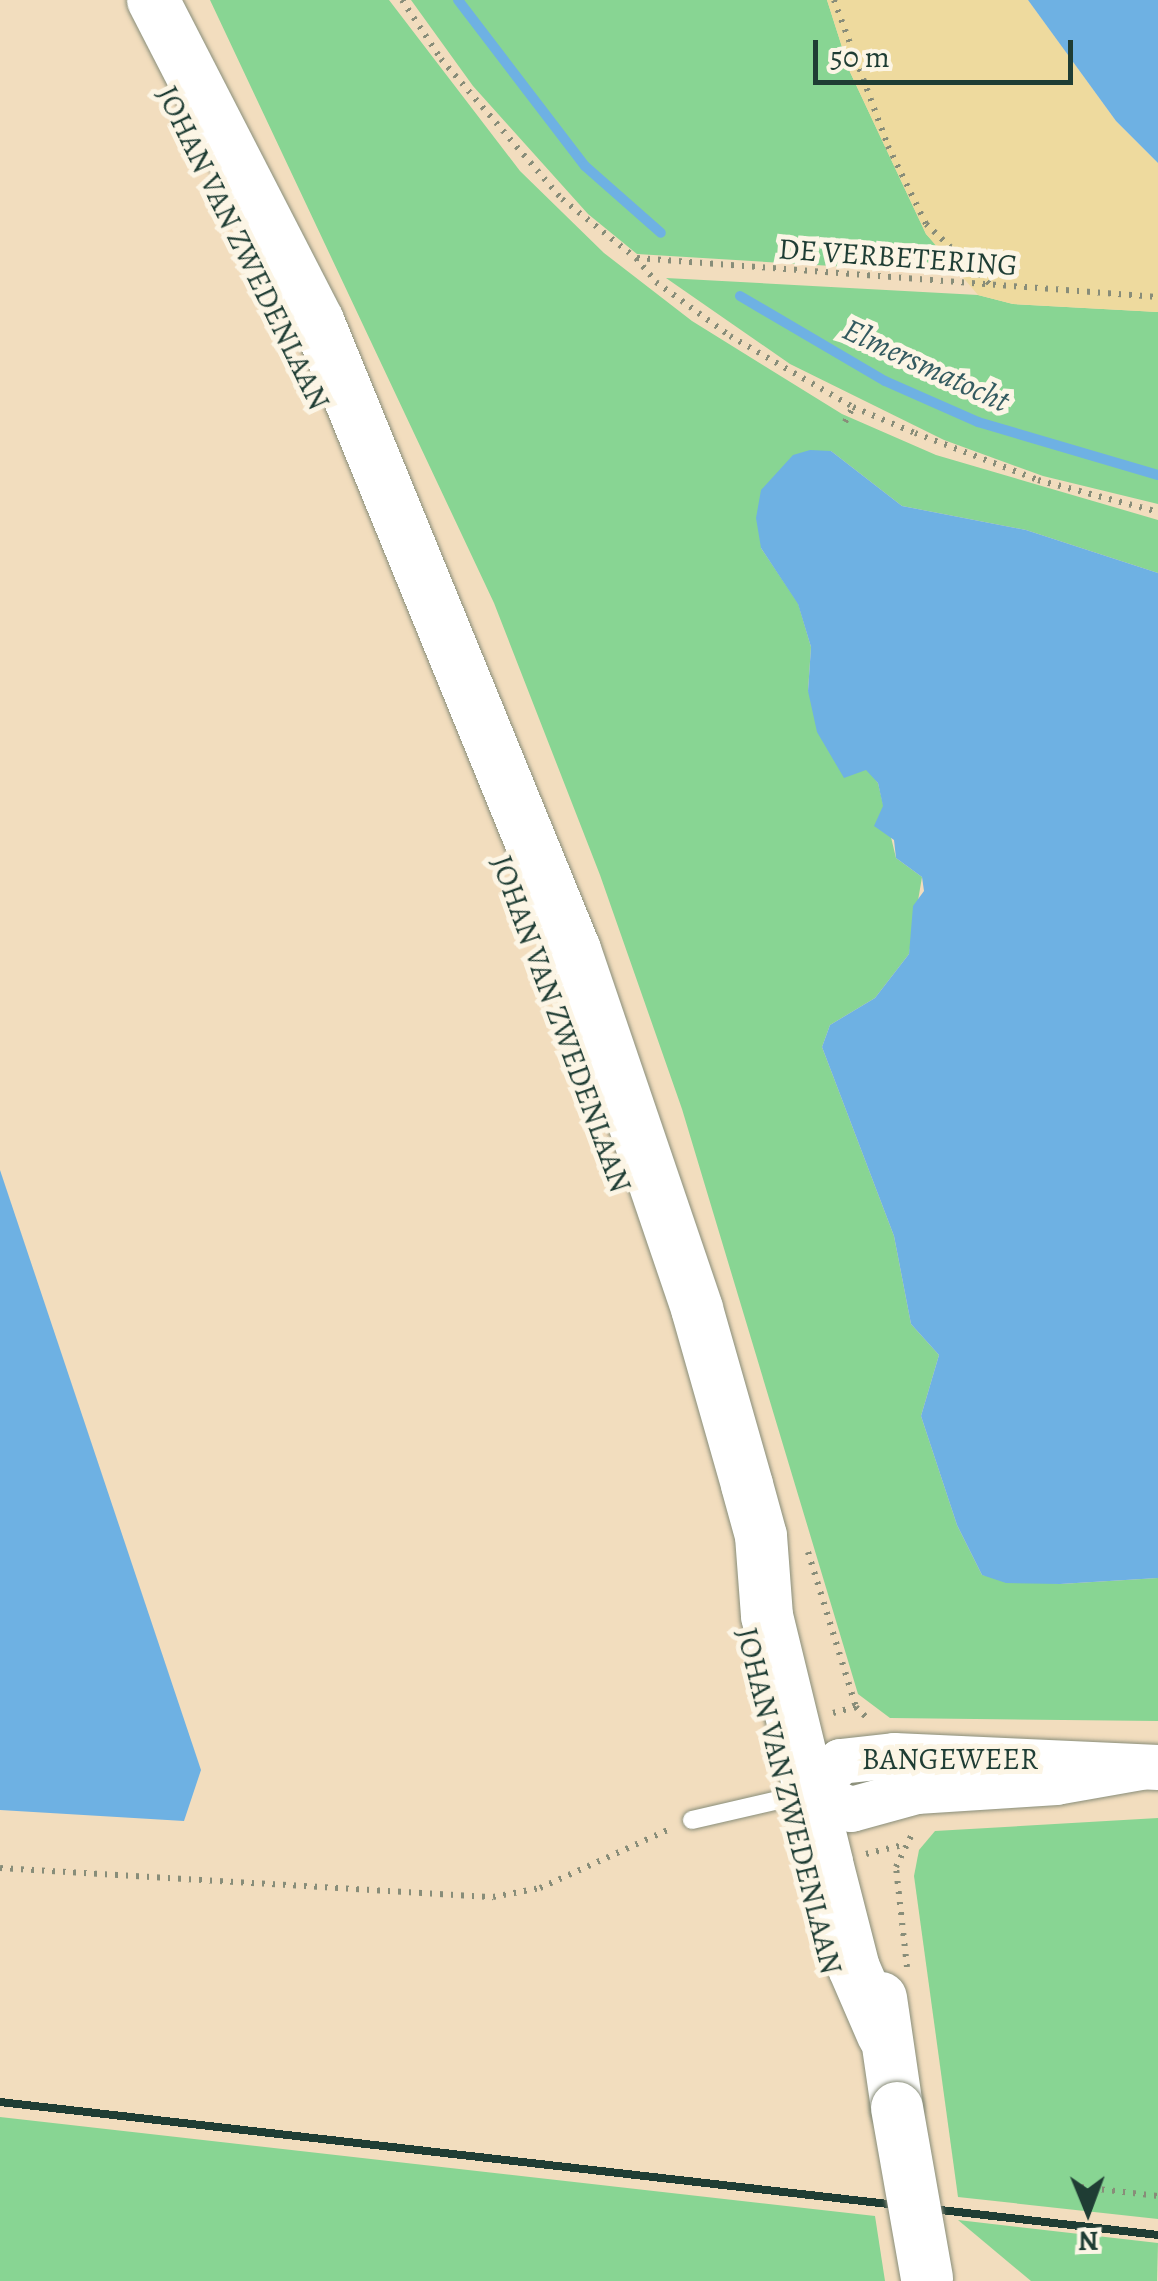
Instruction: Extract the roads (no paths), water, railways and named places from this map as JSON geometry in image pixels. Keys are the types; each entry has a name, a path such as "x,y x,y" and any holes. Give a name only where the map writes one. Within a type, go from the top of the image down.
{"main road":[{"name":"JOHAN VAN ZWEDENLAAN","path":"152,0 318,321 500,759 643,1144 761,1536 767,1616 834,1788 854,1968 882,2035 928,2280"}],"street":[{"name":"BANGEWEER","path":"834,1788 916,1792 1056,1782 1149,1767"}],"lane":[{"path":"692,1820 834,1788"}],"water":[{"path":"1028,0 1158,0 1158,163 1116,121"},
{"path":"810,450 831,451 902,506 1026,530 1158,573 1158,1578 1060,1584 1006,1583 982,1575 957,1525 921,1416 939,1355 911,1324 894,1236 822,1047 830,1025 875,998 909,954 913,906 924,891 922,877 896,858 894,840 874,826 883,806 878,783 866,770 844,778 817,732 808,691 811,647 798,604 761,548 756,518 761,490 793,455"},
{"path":"0,1170 201,1770 184,1821 0,1810"}],"waterway":[{"name":"Elmersmatocht","path":"458,0 585,166 661,233"},
{"name":"Elmersmatocht","path":"740,296 885,381 978,422 1158,475"}],"railway":[{"path":"0,2102 1158,2235"}]}
